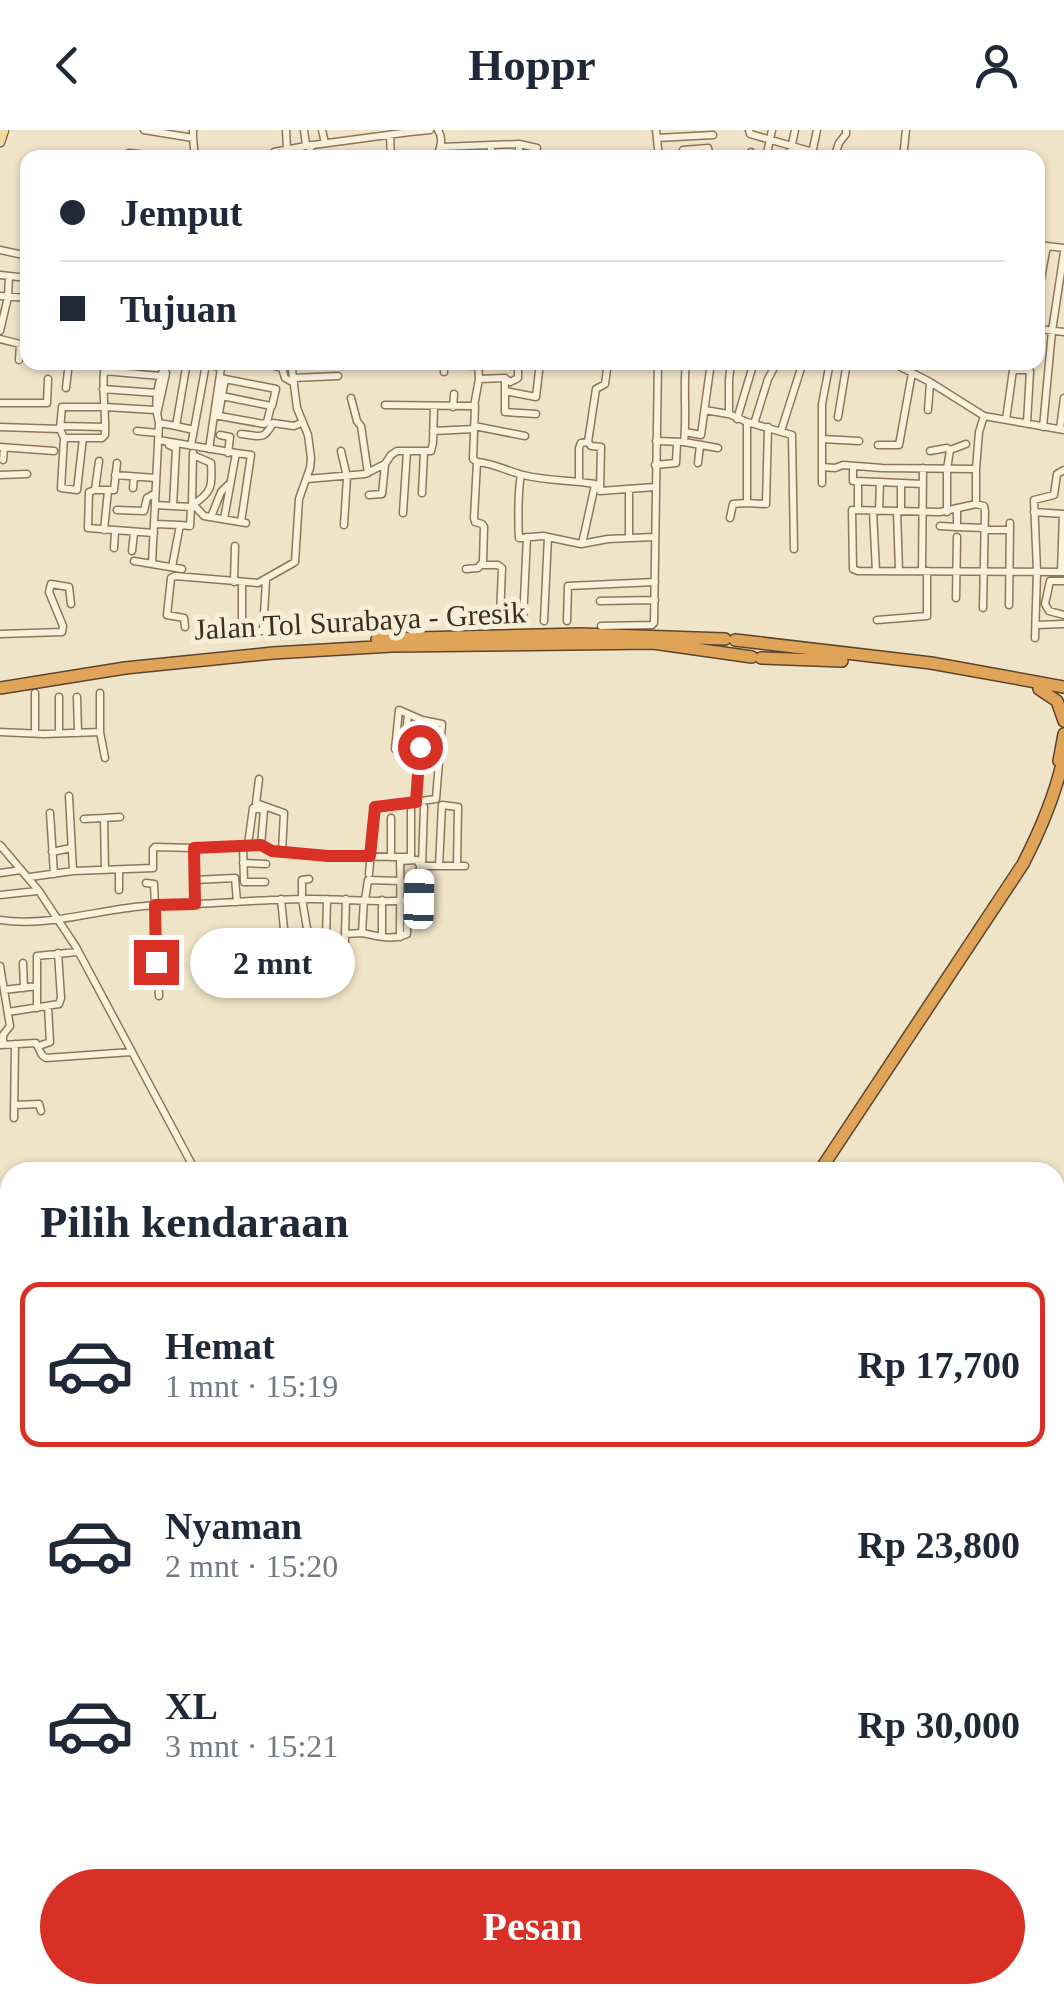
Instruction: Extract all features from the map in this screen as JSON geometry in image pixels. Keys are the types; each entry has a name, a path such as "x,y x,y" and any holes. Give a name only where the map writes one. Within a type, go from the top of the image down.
{"highway":[{"name":"Jalan Tol Surabaya - Gresik","path":"0,685 81,668 274,646 391,638 580,634 730,642 931,663 999,674 1040,686"},
{"name":"Jalan Tol Surabaya - Gresik","path":"0,685 125,668 313,650 432,644 730,642 1064,690"},
{"name":"Jalan Tol Surabaya - Gresik","path":"653,643 756,657 841,660"},
{"path":"1064,676 1040,686 1057,701 1064,720"},
{"path":"1055,790 1064,734"},
{"path":"826,1162 1023,864 1055,790 1064,755"}],"main road":[{"path":"0,142 4,130"}],"street":[{"path":"144,130 193,134"},
{"path":"286,130 287,149"},
{"path":"304,130 310,150"},
{"path":"322,130 325,143"},
{"path":"283,150 359,134 434,130 440,133 440,150"},
{"path":"749,130 750,134 801,150"},
{"path":"768,150 772,130"},
{"path":"791,150 796,130"},
{"path":"657,134 712,134"},
{"path":"681,136 683,150"},
{"path":"441,147 519,144 537,148"},
{"path":"519,144 519,150"},
{"path":"491,145 491,150"},
{"path":"1043,427 1064,250 1047,246 1045,257"},
{"path":"0,274 20,277"},
{"path":"10,276 0,335 20,344 19,360"},
{"path":"1045,330 1064,332"},
{"path":"66,388 67,370"},
{"path":"64,438 102,438 106,371 135,370"},
{"path":"157,416 164,370"},
{"path":"152,564 158,438 156,393 164,370"},
{"path":"176,426 186,370"},
{"path":"117,462 114,490 90,492 88,527 134,533 190,526 201,370"},
{"path":"216,415 222,396 221,370"},
{"path":"283,370 286,381 338,376"},
{"path":"184,627 184,618 166,615 171,578 258,584 295,562 298,499 311,458 292,370"},
{"path":"478,370 472,457 477,462 598,487 655,487"},
{"path":"479,379 501,377 510,382 518,378 518,370"},
{"path":"505,390 536,396 539,370"},
{"path":"582,544 598,487 602,447 590,446 588,442 596,388 605,384 607,370"},
{"path":"601,626 654,624 658,370"},
{"path":"655,465 676,463 685,432 685,370"},
{"path":"685,432 700,436 709,370"},
{"path":"729,414 730,370"},
{"path":"737,419 751,370"},
{"path":"746,503 750,423 772,370"},
{"path":"782,431 801,370"},
{"path":"822,483 823,397 828,370"},
{"path":"838,417 845,370"},
{"path":"905,370 984,416 1043,427 1062,429 1064,398"},
{"path":"1006,420 1013,370"},
{"path":"1026,423 1028,370"},
{"path":"1038,370 1048,372"},
{"path":"878,446 899,444 912,374"},
{"path":"505,378 504,412 536,414"},
{"path":"0,402 47,402 48,379"},
{"path":"216,415 264,424 276,388 223,379"},
{"path":"209,449 223,379"},
{"path":"928,410 930,382"},
{"path":"103,388 156,393"},
{"path":"453,407 454,394"},
{"path":"222,396 272,406"},
{"path":"351,398 361,426 368,473"},
{"path":"385,405 475,406"},
{"path":"369,495 382,494 385,464 390,455 397,451 430,451 434,406"},
{"path":"83,438 78,490 61,488 62,407 105,407 157,416 194,430"},
{"path":"704,410 792,435 794,548"},
{"path":"976,504 979,432 984,416"},
{"path":"241,434 264,437 274,423 301,423"},
{"path":"0,427 105,427"},
{"path":"730,518 733,504 766,504 768,427"},
{"path":"434,431 474,428 525,436"},
{"path":"137,430 193,449 252,457 243,522 200,514 192,505"},
{"path":"220,435 230,436 232,453 224,519"},
{"path":"158,438 176,448 173,506"},
{"path":"822,439 859,441"},
{"path":"656,441 718,448"},
{"path":"579,481 579,448 581,443 588,442"},
{"path":"930,452 966,444"},
{"path":"698,464 700,445"},
{"path":"3,460 2,447 54,451"},
{"path":"155,506 192,505 210,490 210,461 193,449"},
{"path":"947,512 950,450"},
{"path":"341,451 347,477 344,525"},
{"path":"403,513 407,451"},
{"path":"422,493 424,452"},
{"path":"95,490 99,462"},
{"path":"477,462 474,522 484,527 482,565"},
{"path":"306,478 347,477 368,473 385,464"},
{"path":"853,466 852,480 858,482 923,484"},
{"path":"822,467 976,469"},
{"path":"876,468 876,571"},
{"path":"876,620 927,616 923,468"},
{"path":"1035,638 1035,500 1054,495 1058,474 1064,470"},
{"path":"0,475 27,474"},
{"path":"521,474 518,536 548,536 582,544 654,537"},
{"path":"115,475 156,478"},
{"path":"133,488 134,476"},
{"path":"858,482 858,510"},
{"path":"211,517 221,492 230,484"},
{"path":"899,571 902,484"},
{"path":"104,530 108,490"},
{"path":"629,490 629,537"},
{"path":"117,510 142,512 147,498 155,493"},
{"path":"983,608 984,571 984,529 985,508 976,504 947,512 852,510 853,569 858,571 984,571 1010,571 1037,571 1063,572 1062,514 1034,512"},
{"path":"957,508 958,526"},
{"path":"172,568 180,525"},
{"path":"940,526 1010,526 1009,606"},
{"path":"114,548 115,531"},
{"path":"132,550 134,533"},
{"path":"544,621 548,536"},
{"path":"523,620 527,537"},
{"path":"956,598 957,537"},
{"path":"235,546 242,631 263,631 266,580"},
{"path":"134,561 182,569"},
{"path":"466,569 482,565 502,568 500,617"},
{"path":"1064,581 1050,581 1045,604 1049,611 1064,614"},
{"path":"566,621 568,586 654,582"},
{"path":"0,634 62,632 48,592 52,584 69,586 71,604"},
{"path":"600,602 655,600"},
{"path":"1036,624 1064,624"},
{"path":"35,693 35,733"},
{"path":"100,693 105,758"},
{"path":"58,697 59,733"},
{"path":"76,697 78,733"},
{"path":"370,874 375,807 417,804 436,798 442,724 399,710 395,749 405,748 408,714"},
{"path":"159,996 155,905 150,883 154,848 261,845 282,852 411,856 422,720"},
{"path":"0,732 100,732"},
{"path":"259,779 256,803 284,813 282,852"},
{"path":"69,796 73,871"},
{"path":"0,920 30,922 155,905 281,899 419,899 417,804"},
{"path":"421,866 439,866 461,866 458,807 442,805 439,866"},
{"path":"261,845 264,810 253,808 245,845 244,882 265,882"},
{"path":"50,813 54,874"},
{"path":"84,819 120,817"},
{"path":"104,818 106,870"},
{"path":"391,818 391,856"},
{"path":"0,845 39,890 57,918 191,1162"},
{"path":"52,852 71,848"},
{"path":"194,848 195,904"},
{"path":"346,899 345,938 362,933 390,939 407,934 408,920 400,900 400,860 419,860 421,866"},
{"path":"243,863 266,864"},
{"path":"28,878 73,871 153,868"},
{"path":"0,873 22,870"},
{"path":"119,870 119,890"},
{"path":"194,880 236,879 238,902"},
{"path":"309,879 302,880 308,939 326,940 326,899"},
{"path":"362,933 368,880 401,881"},
{"path":"0,894 39,890"},
{"path":"281,899 284,939"},
{"path":"382,900 382,937"},
{"path":"363,923 382,924"},
{"path":"38,1008 36,956 77,952"},
{"path":"8,1012 57,1006 61,998 58,954"},
{"path":"23,963 24,988"},
{"path":"0,966 10,1026 1,1045 36,1043 46,1058 131,1052"},
{"path":"4,990 36,986"},
{"path":"38,1046 50,1042 48,1007"},
{"path":"14,1118 15,1044"},
{"path":"14,1104 39,1104 41,1111"},
{"path":"0,1600 0,1637"}],"route":[{"path":"156,962 155,905 195,904 194,848 248,844 272,851 370,856 375,807 416,802 420,747"}]}
